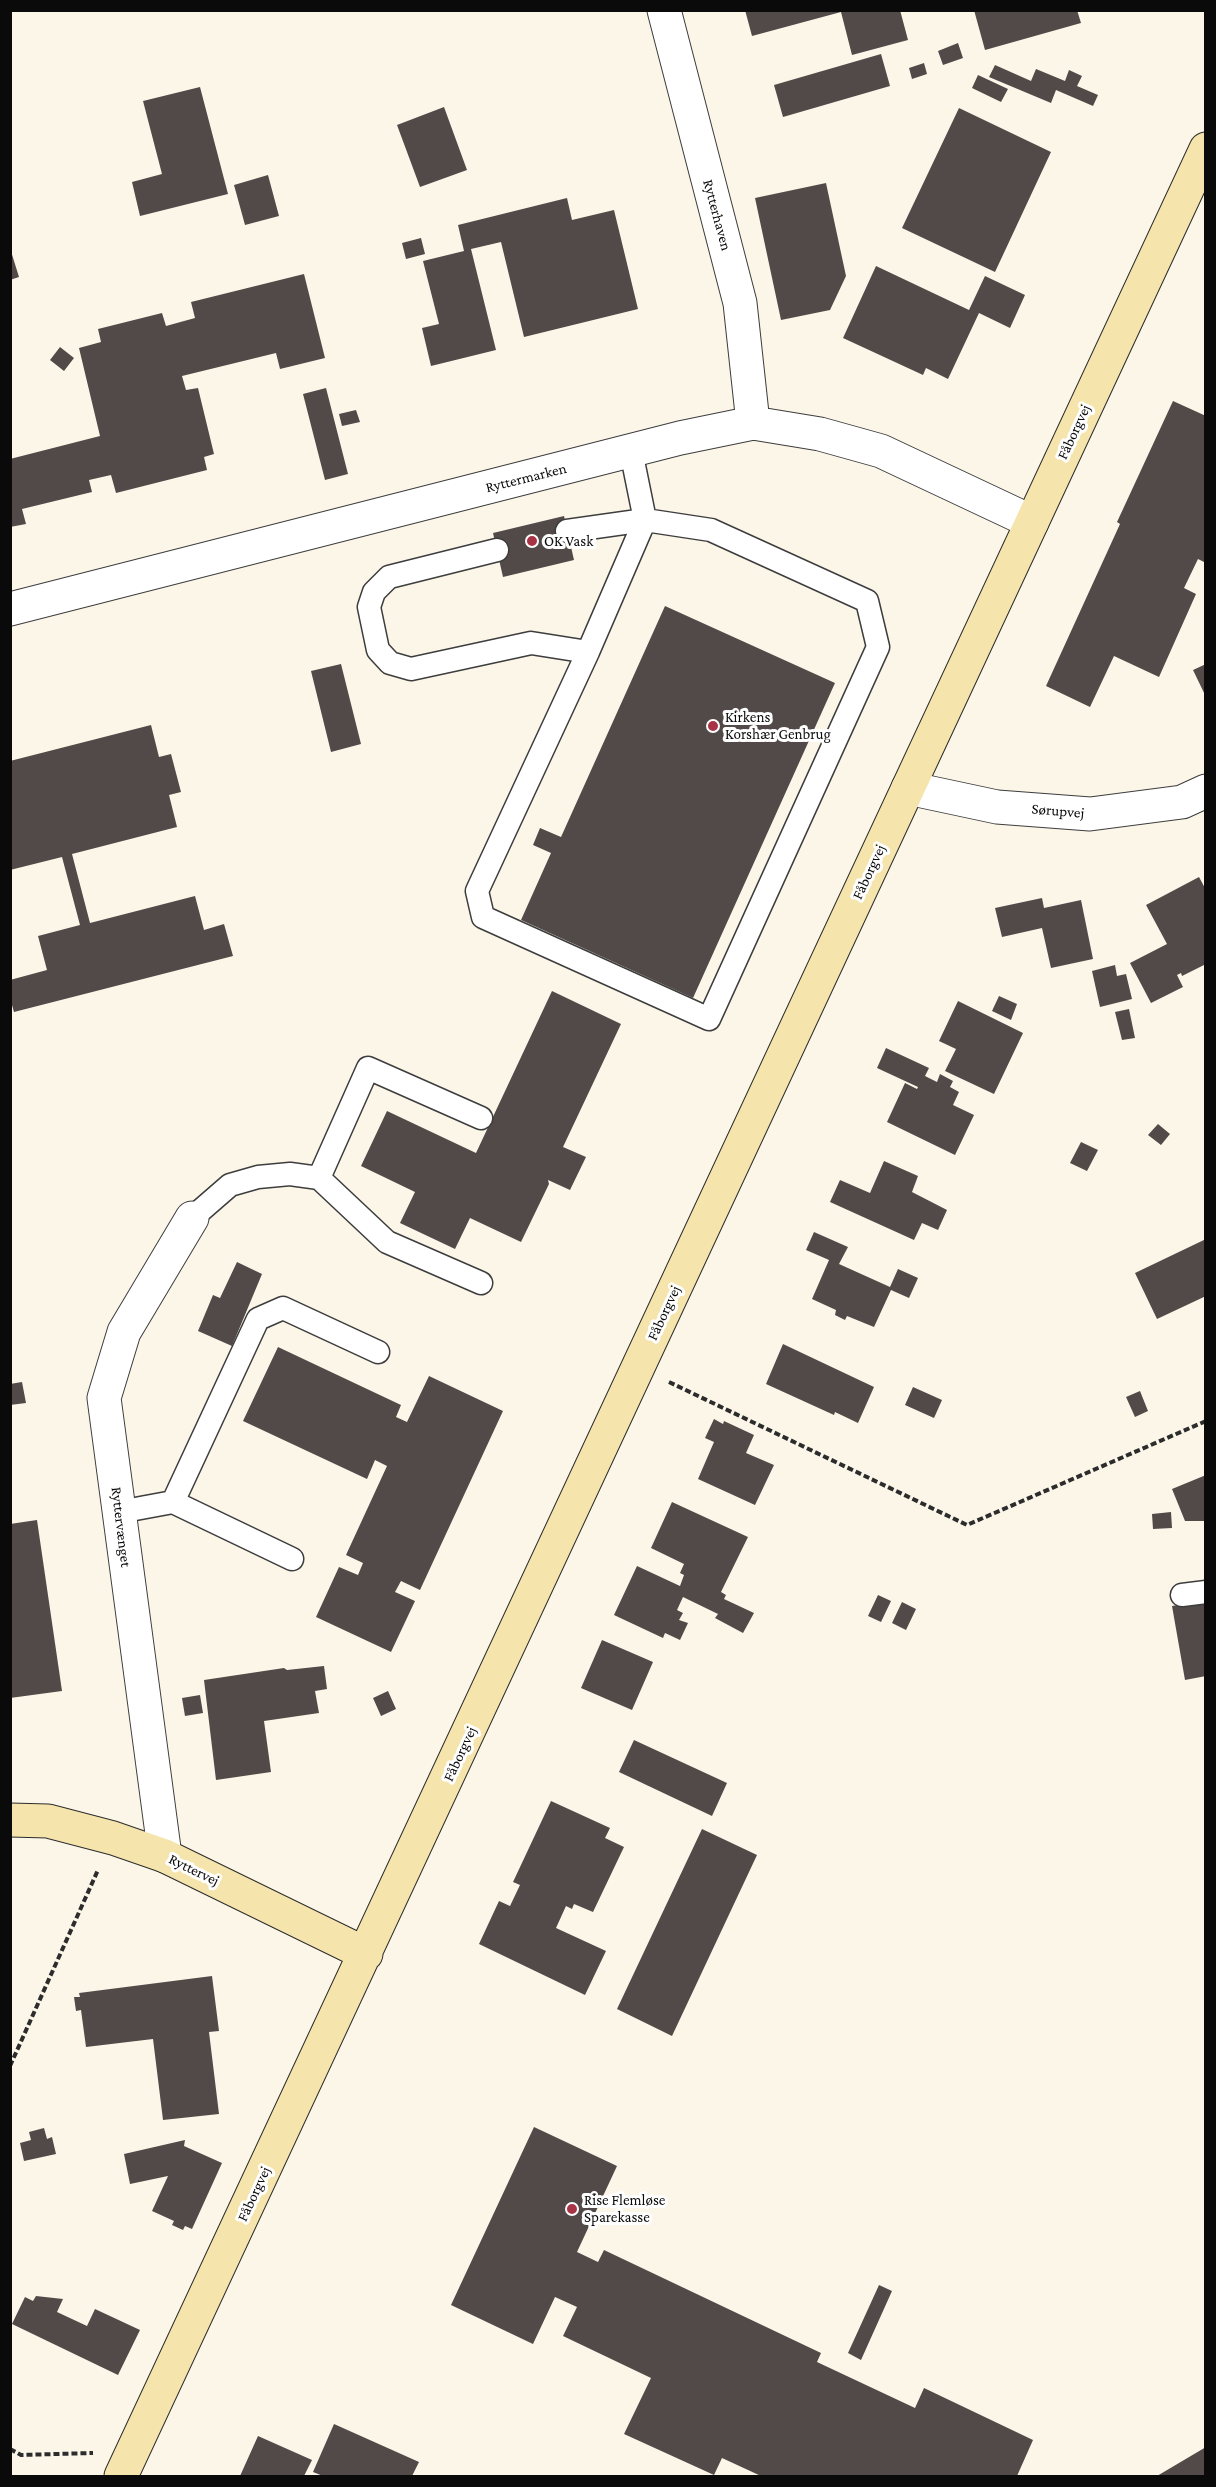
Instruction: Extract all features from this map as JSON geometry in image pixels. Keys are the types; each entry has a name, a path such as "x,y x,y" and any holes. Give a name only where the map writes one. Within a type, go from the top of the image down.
{"street":[{"name":"Rytterhaven","path":"664,10 740,303 753,423"},
{"name":"Fåborgvej","path":"127,2464 1206,149"},
{"name":"Ryttermarken","path":"10,609 631,451 753,423 820,434 880,451 1032,522"},
{"name":"Sørupvej","path":"908,788 997,807 1090,814 1182,802 1206,791"},
{"name":"Ryttervænget","path":"165,1856 104,1398 124,1332 192,1218"},
{"name":"Ryttervej","path":"10,1820 48,1821 113,1838 165,1856 366,1954"}],"lane":[{"path":"567,531 645,520 711,530 867,601 878,647 709,1019 483,917 477,891 588,652 645,520 631,451"},
{"path":"497,550 389,577 374,592 369,607 378,650 390,663 411,669 531,643 588,652"},
{"path":"319,1178 368,1068 481,1118"},
{"path":"192,1218 230,1185 258,1177 291,1174 319,1178 387,1242 481,1283"},
{"path":"173,1502 258,1319 283,1308 378,1352"},
{"path":"119,1512 173,1502 292,1558"},
{"path":"1182,1595 1206,1592"}],"path":[{"path":"639,1368 967,1525 1206,1421"},
{"path":"10,2066 113,1838"},
{"path":"10,2449 21,2455 127,2464"}],"building":[{"path":"745,10 900,10 908,40 852,55 841,12 752,36"},
{"path":"974,10 1077,10 1081,23 985,50"},
{"path":"958,43 963,58 943,65 938,51"},
{"path":"881,54 890,86 783,117 774,85"},
{"path":"924,63 927,74 912,79 909,68"},
{"path":"995,65 1031,81 1036,69 1065,81 1069,70 1082,76 1077,86 1098,95 1093,106 1056,90 1051,103 989,77"},
{"path":"978,75 1008,89 1001,102 972,88"},
{"path":"200,87 228,194 140,216 132,182 162,174 143,101"},
{"path":"444,107 467,170 420,187 397,125"},
{"path":"959,108 1051,152 995,272 902,228"},
{"path":"268,175 279,216 245,225 234,185"},
{"path":"826,183 846,276 830,310 781,320 755,198"},
{"path":"567,198 572,220 614,210 638,309 524,337 501,242 471,249 496,350 431,366 422,328 439,324 423,261 464,251 458,225"},
{"path":"421,238 425,254 406,259 402,243"},
{"path":"10,248 19,277 10,280"},
{"path":"876,266 969,310 985,276 1025,295 1010,328 979,313 948,379 926,368 923,375 843,338"},
{"path":"304,274 325,358 280,369 276,353 182,376 186,390 198,388 214,454 204,457 207,470 116,493 111,475 89,480 92,492 22,509 26,524 10,527 10,459 100,436 79,348 101,342 98,329 162,313 166,326 195,318 191,302"},
{"path":"60,347 74,358 64,371 50,360"},
{"path":"326,388 348,474 325,480 303,394"},
{"path":"1173,401 1206,416 1206,563 1198,559 1184,588 1196,594 1159,677 1114,656 1090,707 1046,686 1120,524 1117,522"},
{"path":"356,410 360,422 342,426 339,414"},
{"name":"OK Vask","path":"564,516 574,560 503,577 493,533"},
{"path":"665,606 835,683 693,998 521,920 551,853 533,845 540,828 561,837"},
{"path":"341,664 361,744 331,752 311,671"},
{"path":"1206,664 1206,697 1193,670"},
{"path":"151,725 159,757 171,754 181,792 169,795 177,827 72,854 90,923 195,896 204,930 224,924 233,956 14,1012 10,998 10,980 47,970 38,936 80,925 62,857 10,870 10,761"},
{"path":"1199,877 1206,890 1206,964 1182,976 1181,973 1177,975 1183,987 1151,1003 1130,963 1167,944 1146,905"},
{"path":"1042,898 1044,908 1081,900 1093,959 1051,968 1042,928 1002,937 995,908"},
{"path":"1115,965 1117,976 1126,974 1132,999 1100,1007 1092,971"},
{"path":"552,991 621,1024 563,1147 586,1157 570,1190 548,1180 549,1184 521,1242 470,1218 455,1249 400,1223 415,1192 361,1166 387,1111 476,1153"},
{"path":"999,996 1017,1004 1011,1020 992,1011"},
{"path":"958,1001 1023,1033 994,1094 945,1071 956,1049 939,1041"},
{"path":"1129,1009 1135,1038 1122,1040 1115,1012"},
{"path":"886,1048 929,1068 925,1076 937,1082 940,1074 953,1081 950,1087 959,1092 953,1105 974,1115 955,1155 887,1122 905,1083 917,1089 918,1087 877,1068"},
{"path":"1158,1124 1170,1134 1161,1145 1148,1135"},
{"path":"1081,1142 1098,1150 1087,1171 1070,1163"},
{"path":"884,1161 918,1176 912,1192 947,1210 938,1230 922,1223 914,1240 830,1202 840,1180 870,1193"},
{"path":"814,1232 848,1247 839,1264 890,1287 898,1269 918,1278 909,1298 891,1290 874,1327 847,1316 845,1320 835,1315 836,1310 812,1299 829,1260 806,1250"},
{"path":"1206,1239 1206,1296 1157,1319 1135,1273"},
{"path":"237,1262 262,1274 232,1346 198,1331 213,1295 220,1298"},
{"path":"783,1344 874,1387 858,1423 835,1412 834,1415 766,1384"},
{"path":"278,1347 401,1405 396,1417 407,1422 429,1376 503,1411 420,1590 401,1581 395,1592 415,1601 391,1652 316,1617 339,1567 358,1575 363,1563 346,1555 387,1466 375,1460 367,1479 243,1421"},
{"path":"22,1382 26,1403 10,1405 10,1384"},
{"path":"913,1387 942,1400 934,1418 905,1405"},
{"path":"1140,1391 1148,1411 1135,1417 1126,1397"},
{"path":"714,1419 723,1424 724,1421 754,1435 746,1453 774,1465 755,1505 698,1479 714,1442 705,1438"},
{"path":"1206,1475 1206,1521 1185,1521 1172,1489"},
{"path":"672,1502 748,1537 721,1592 726,1595 724,1599 754,1613 743,1633 715,1618 718,1614 683,1597 677,1610 683,1613 679,1620 688,1623 680,1640 665,1633 663,1638 614,1615 637,1566 680,1586 684,1575 680,1573 684,1564 651,1548"},
{"path":"1171,1512 1172,1528 1153,1529 1152,1514"},
{"path":"37,1520 62,1691 10,1698 10,1524"},
{"path":"878,1595 891,1601 881,1622 868,1616"},
{"path":"1206,1600 1206,1676 1185,1680 1172,1606"},
{"path":"902,1602 916,1609 906,1630 892,1623"},
{"path":"602,1640 653,1662 632,1710 581,1688"},
{"path":"324,1666 327,1689 315,1691 319,1713 264,1721 271,1772 216,1780 204,1680 284,1668 287,1670"},
{"path":"388,1691 396,1709 381,1716 373,1698"},
{"path":"200,1695 203,1713 185,1716 182,1698"},
{"path":"634,1740 727,1783 712,1816 619,1772"},
{"path":"551,1801 610,1828 605,1838 624,1847 593,1912 574,1904 572,1909 566,1906 556,1928 606,1951 585,1995 479,1944 499,1901 510,1906 520,1885 513,1882"},
{"path":"702,1829 757,1855 672,2036 617,2009"},
{"path":"212,1976 219,2031 209,2032 219,2114 163,2120 153,2039 86,2047 81,2010 76,2011 74,1997 80,1997 79,1993"},
{"path":"534,2127 617,2166 577,2252 598,2262 604,2250 821,2353 817,2362 915,2408 924,2388 1033,2440 1017,2476 761,2476 722,2458 714,2475 624,2434 651,2378 563,2336 577,2307 555,2297 533,2344 451,2305"},
{"path":"44,2128 47,2139 52,2137 56,2154 24,2161 20,2143 31,2140 29,2132"},
{"path":"185,2140 184,2146 222,2163 192,2229 185,2226 183,2230 172,2225 174,2221 152,2211 168,2176 130,2184 124,2154"},
{"path":"879,2285 892,2291 861,2360 848,2353"},
{"path":"36,2296 63,2299 57,2312 87,2326 95,2309 140,2330 118,2375 12,2324 25,2297 33,2301"},
{"path":"334,2424 419,2462 412,2476 323,2476 313,2472"},
{"path":"258,2436 312,2460 304,2476 240,2476"},
{"path":"1206,2447 1206,2476 1157,2476"}],"place":[{"name":"OK Vask","path":"532,541"},
{"name":"Kirkens Korshær Genbrug","path":"713,726"},
{"name":"Rise Flemløse Sparekasse","path":"572,2209"}]}
